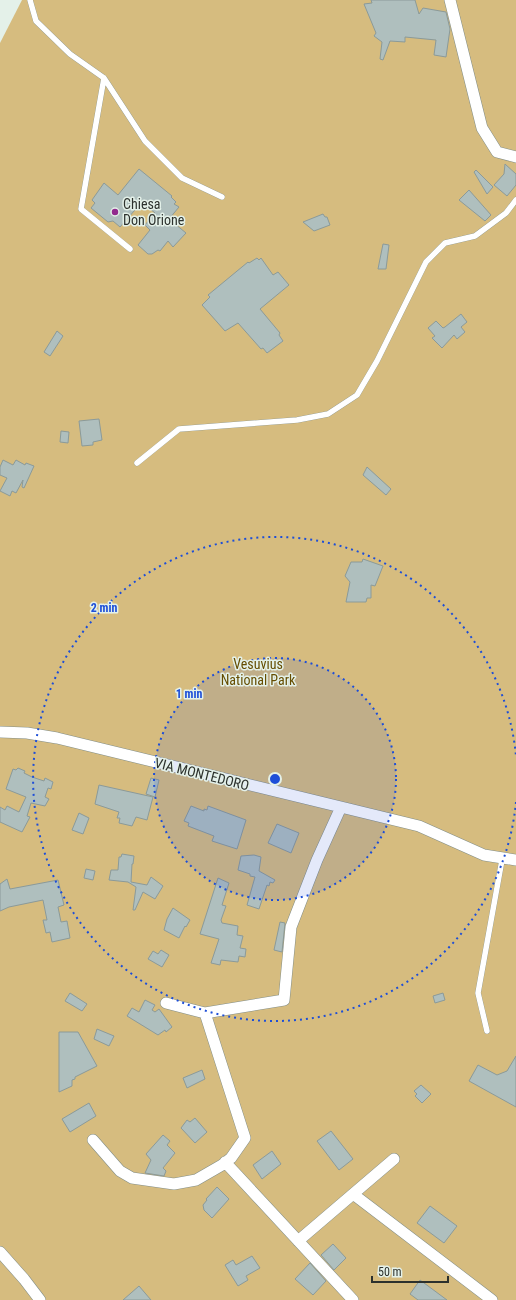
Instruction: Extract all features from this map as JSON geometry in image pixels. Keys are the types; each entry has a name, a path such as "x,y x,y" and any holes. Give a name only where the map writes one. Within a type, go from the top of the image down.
{"street":[{"path":"450,0 482,128 497,152 516,157"},
{"name":"VIA MONTEDORO","path":"0,732 27,733 57,738 420,826 484,856 502,860 516,860"},
{"path":"166,1003 205,1013 284,1000 291,927 317,860 341,807"},
{"path":"93,1140 120,1171 132,1178 148,1181 174,1184 196,1180 231,1158 246,1138 205,1013"},
{"path":"298,1241 394,1159"},
{"path":"225,1162 353,1300"},
{"path":"353,1194 492,1300"},
{"path":"0,1252 40,1300"}],"lane":[{"path":"30,0 36,21 70,54 104,78 145,141 182,178 222,197"},
{"path":"104,78 82,209 130,249"},
{"path":"137,463 179,429 297,420 328,414 357,395 377,361 426,262 445,243 475,236 506,213 516,200"},
{"path":"487,1031 478,993 502,860"}],"green space":[{"name":"Vesuvius National Park","path":"22,0 516,0 516,1300 0,1300 0,43"}],"building":[{"path":"371,0 415,0 419,14 423,8 446,12 450,29 446,57 434,55 436,40 405,37 405,42 390,41 383,60 380,59 382,42 374,36 376,33 364,4 372,3"},
{"path":"505,164 516,174 516,185 507,196 494,185 504,174"},
{"name":"Chiesa Don Orione","path":"139,169 172,196 171,197 176,202 174,204 179,207 169,219 186,233 173,247 168,241 160,251 158,250 152,254 148,254 138,245 150,230 145,225 155,213 142,202 120,227 113,221 108,222 91,208 95,203 92,200 104,183 118,195"},
{"path":"476,170 493,187 487,194 474,172"},
{"path":"469,190 491,215 485,221 459,200"},
{"path":"323,214 327,217 330,225 314,231 303,222"},
{"path":"383,244 389,245 386,269 378,269"},
{"path":"257,258 259,260 261,258 273,275 278,272 289,285 260,309 280,333 279,335 283,341 267,353 263,348 261,349 238,323 225,331 202,305 210,297 208,295 248,262 249,263"},
{"path":"461,314 467,322 461,327 465,332 457,339 454,335 442,348 432,338 435,336 428,328 436,321 443,328"},
{"path":"57,331 63,336 50,356 44,352"},
{"path":"99,419 102,440 93,442 93,445 82,446 79,421"},
{"path":"61,431 69,432 68,443 60,442"},
{"path":"3,460 13,465 16,460 25,465 26,463 34,466 24,488 22,487 23,480 16,493 12,491 10,496 0,491 7,478 0,475 0,467"},
{"path":"367,467 391,489 386,495 363,475"},
{"path":"363,559 383,566 375,586 371,585 371,598 367,598 366,602 346,602 350,582 345,576 351,562 362,562"},
{"path":"18,768 25,771 24,773 32,777 44,781 45,778 53,782 51,789 48,788 45,797 49,799 45,806 31,803 27,816 30,817 22,832 0,822 0,807 5,810 7,806 19,812 26,797 6,789 13,769 16,770"},
{"path":"151,778 159,780 155,797 146,794"},
{"path":"99,785 153,797 147,820 136,817 132,826 119,823 120,818 117,818 119,812 95,804"},
{"path":"191,806 204,811 204,809 207,810 208,806 246,820 237,849 212,841 214,836 188,826 189,823 184,821"},
{"path":"79,813 89,818 83,834 72,830"},
{"path":"277,824 299,833 291,853 268,843"},
{"path":"122,854 134,856 131,882 147,885 151,877 163,886 155,899 143,892 135,910 133,910 136,887 128,882 109,880 111,870 118,870 119,857 121,857"},
{"path":"254,855 261,857 259,871 275,880 273,883 270,882 269,886 267,885 259,909 247,905 255,877 238,870 241,856"},
{"path":"86,869 95,871 93,880 84,878"},
{"path":"218,878 229,883 222,905 226,906 221,920 222,923 238,926 237,935 243,936 240,948 246,949 245,957 239,956 238,962 221,960 220,965 211,963 219,939 200,934"},
{"path":"7,879 10,889 58,880 64,905 58,907 61,922 67,921 70,938 52,942 50,932 46,933 43,920 47,920 43,900 9,907 0,911 0,884"},
{"path":"173,908 190,920 179,938 164,930 167,919"},
{"path":"280,922 285,923 282,952 274,950"},
{"path":"161,950 169,955 162,967 148,959 153,951 158,954"},
{"path":"70,993 87,1004 82,1011 65,1001"},
{"path":"443,993 445,1000 435,1003 433,996"},
{"path":"145,1000 155,1005 152,1010 155,1012 159,1009 172,1027 166,1032 165,1030 158,1035 127,1016 132,1008 139,1012"},
{"path":"97,1029 114,1036 109,1046 94,1039"},
{"path":"59,1032 78,1032 97,1066 75,1077 75,1079 72,1080 72,1086 59,1092"},
{"path":"516,1056 516,1107 469,1081 478,1065 497,1075 507,1071"},
{"path":"202,1070 205,1079 187,1088 183,1078"},
{"path":"421,1085 431,1094 422,1103 415,1096 417,1094 414,1091"},
{"path":"89,1103 96,1116 70,1132 62,1119"},
{"path":"195,1118 207,1132 195,1143 181,1128 187,1120 190,1122"},
{"path":"331,1131 353,1159 339,1170 317,1141"},
{"path":"163,1135 170,1141 167,1145 175,1153 163,1168 166,1171 164,1176 145,1173 151,1160 146,1154"},
{"path":"272,1151 281,1164 262,1179 253,1165"},
{"path":"217,1187 229,1199 212,1218 204,1210 203,1205 207,1200 206,1199"},
{"path":"430,1206 457,1226 444,1243 417,1223"},
{"path":"333,1244 346,1258 334,1270 321,1255"},
{"path":"252,1256 260,1268 246,1276 248,1280 238,1286 225,1265 233,1260 236,1265"},
{"path":"310,1263 326,1281 313,1295 295,1279"},
{"path":"420,1280 447,1300 418,1300 410,1294"},
{"path":"139,1286 151,1300 123,1300"}],"place":[{"name":"Chiesa Don Orione","path":"115,212"}]}
